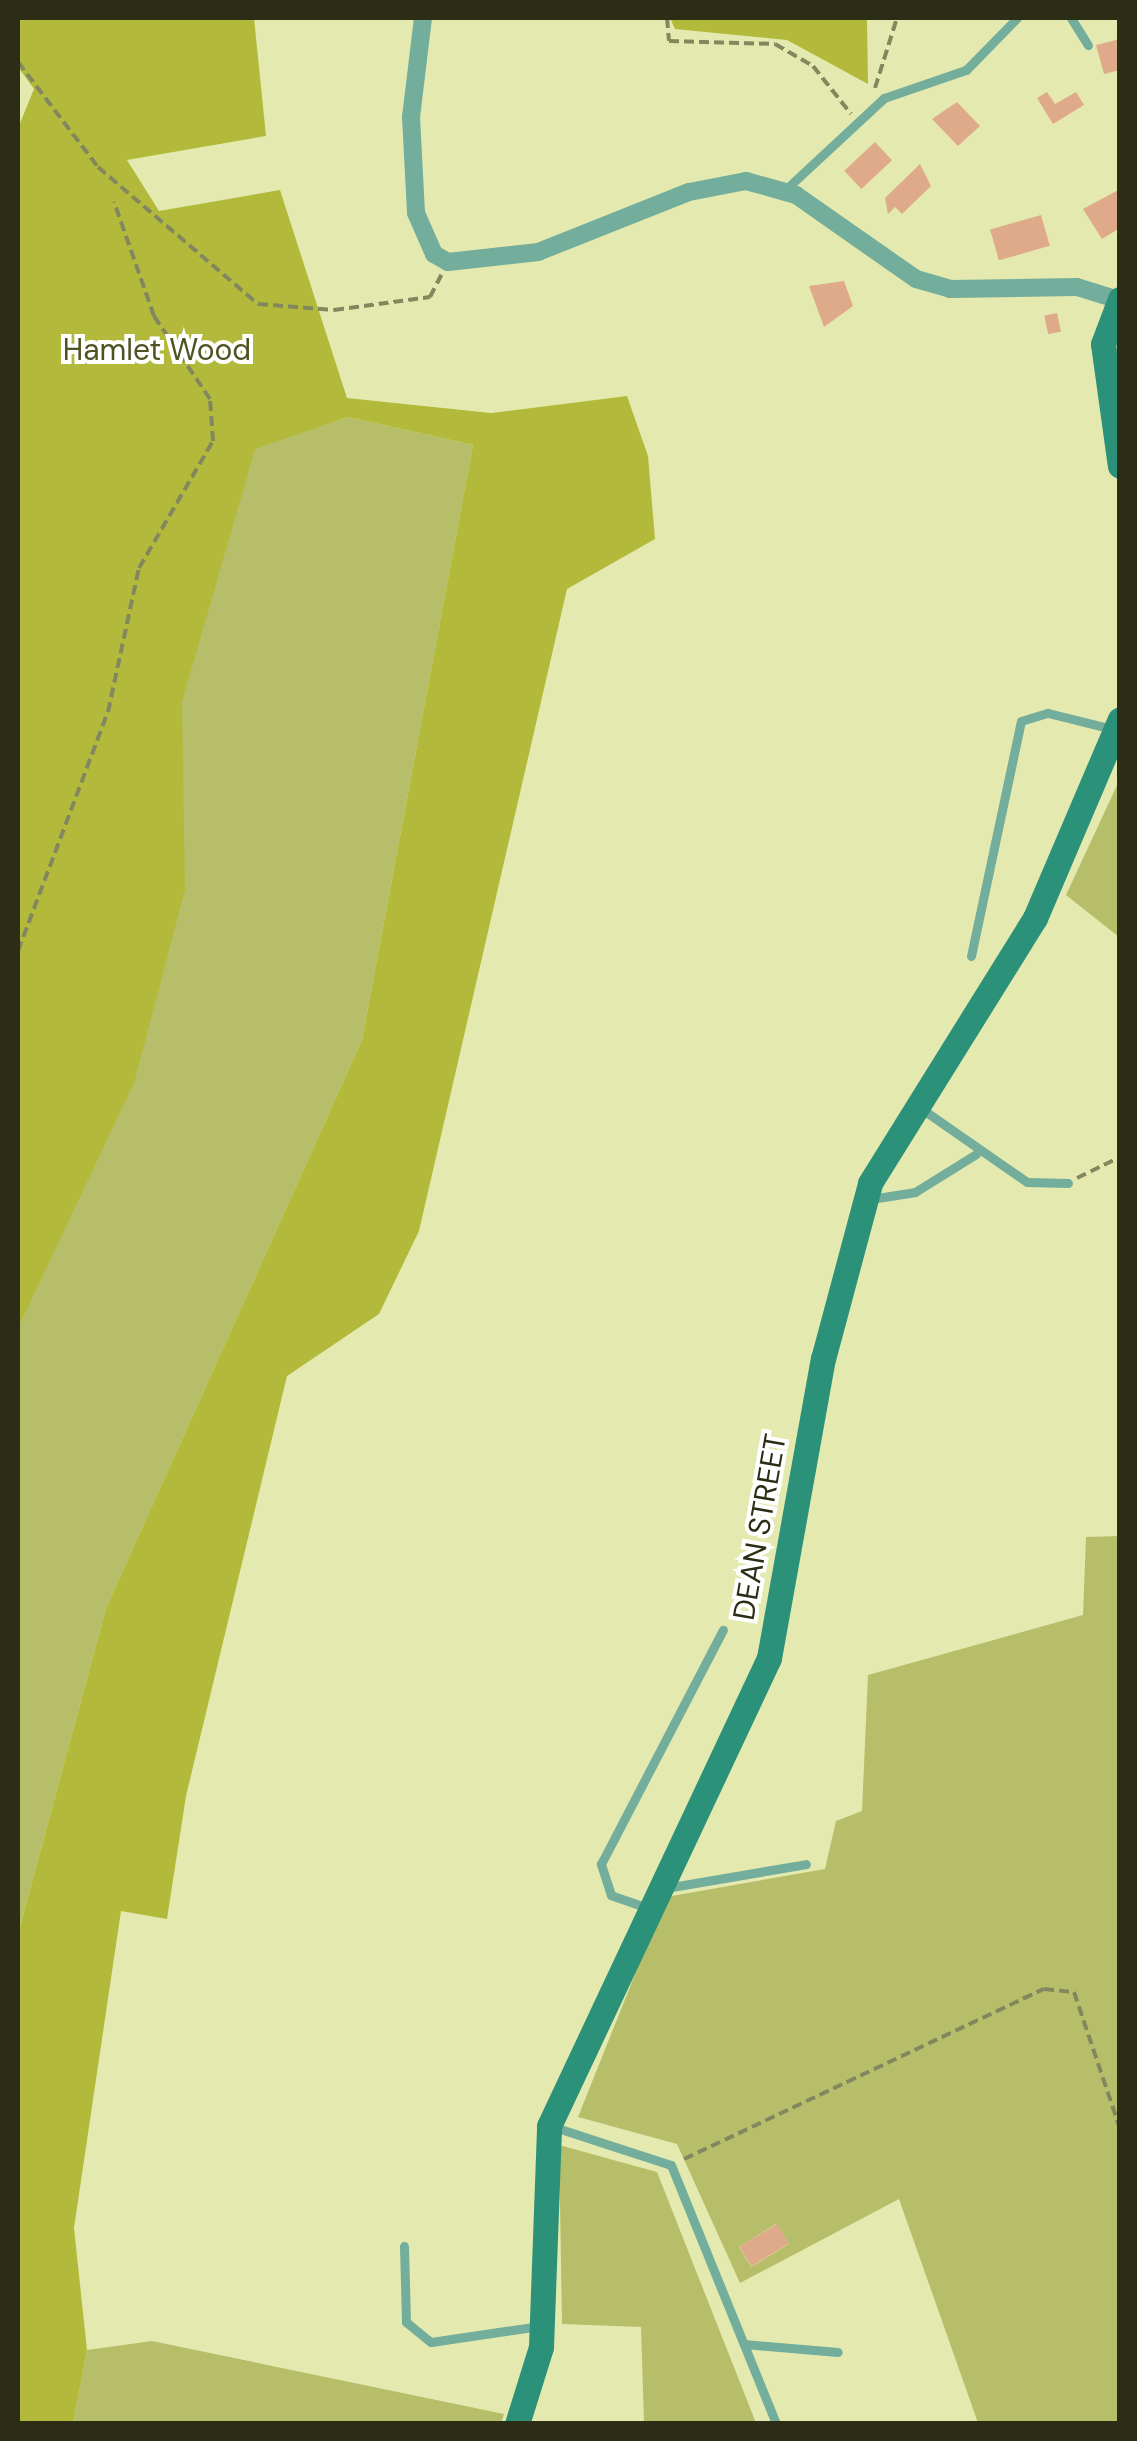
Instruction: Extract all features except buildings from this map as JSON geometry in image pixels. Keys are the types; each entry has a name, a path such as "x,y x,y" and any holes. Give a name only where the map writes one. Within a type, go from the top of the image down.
{"street":[{"path":"424,18 411,117 416,213 434,254 448,262 538,252 716,184 785,190 916,279 950,289 1078,287 1119,300 1103,344 1120,466"},
{"name":"DEAN STREET","path":"517,2424 543,2326 539,2204 549,2126 784,1611 824,1358 865,1198 912,1102 1036,918 1118,723"}],"lane":[{"path":"785,190 855,120 884,98 966,70 1018,18"},
{"path":"1071,18 1088,45"},
{"path":"971,956 1021,722 1048,713 1118,723"},
{"path":"912,1102 976,1154 1028,1182 1068,1183"},
{"path":"865,1198 915,1192 976,1154"},
{"path":"723,1630 602,1864 611,1895 653,1898 806,1864"},
{"path":"549,2126 671,2165 776,2424"},
{"path":"404,2246 406,2322 431,2342 543,2326"},
{"path":"744,2344 838,2352"}],"path":[{"path":"667,18 668,41 775,44 813,66 855,120 864,106"},
{"path":"872,94 889,67 897,18"},
{"path":"18,62 98,167 258,304 334,310 430,297 448,262"},
{"path":"18,951 108,712 139,568 213,441 210,399 154,316 114,202"},
{"path":"1068,1183 1120,1157"},
{"path":"671,2165 1044,1989 1074,1992 1120,2130"}],"green space":[{"name":"Hamlet Wood","path":"18,18 254,18 266,136 127,160 159,211 280,190 347,398 491,413 627,396 648,456 655,539 567,589 419,1231 379,1314 287,1376 186,1796 167,1919 121,1911 74,2228 87,2350 73,2424 18,2423 18,1934 106,1608 362,1040 473,445 348,417 255,449 182,702 185,890 134,1083 18,1328 18,128 34,89 18,67"},
{"path":"670,18 867,18 868,84 787,40 675,29"},
{"name":"Hamlet Wood","path":"18,198 254,448 348,417 473,445 362,1040 106,1608 18,1934"},
{"path":"1119,781 1119,937 1066,895"},
{"path":"1119,1536 1119,2423 978,2423 899,2199 740,2283 677,2144 578,2117 666,1897 825,1869 836,1821 862,1811 868,1675 1083,1615 1086,1537","holes":["776,2224 789,2244 751,2267 739,2247"]},
{"path":"559,2145 657,2172 756,2423 644,2423 641,2327 562,2324"},
{"path":"152,2341 504,2414 501,2424 73,2424 87,2350"}]}
